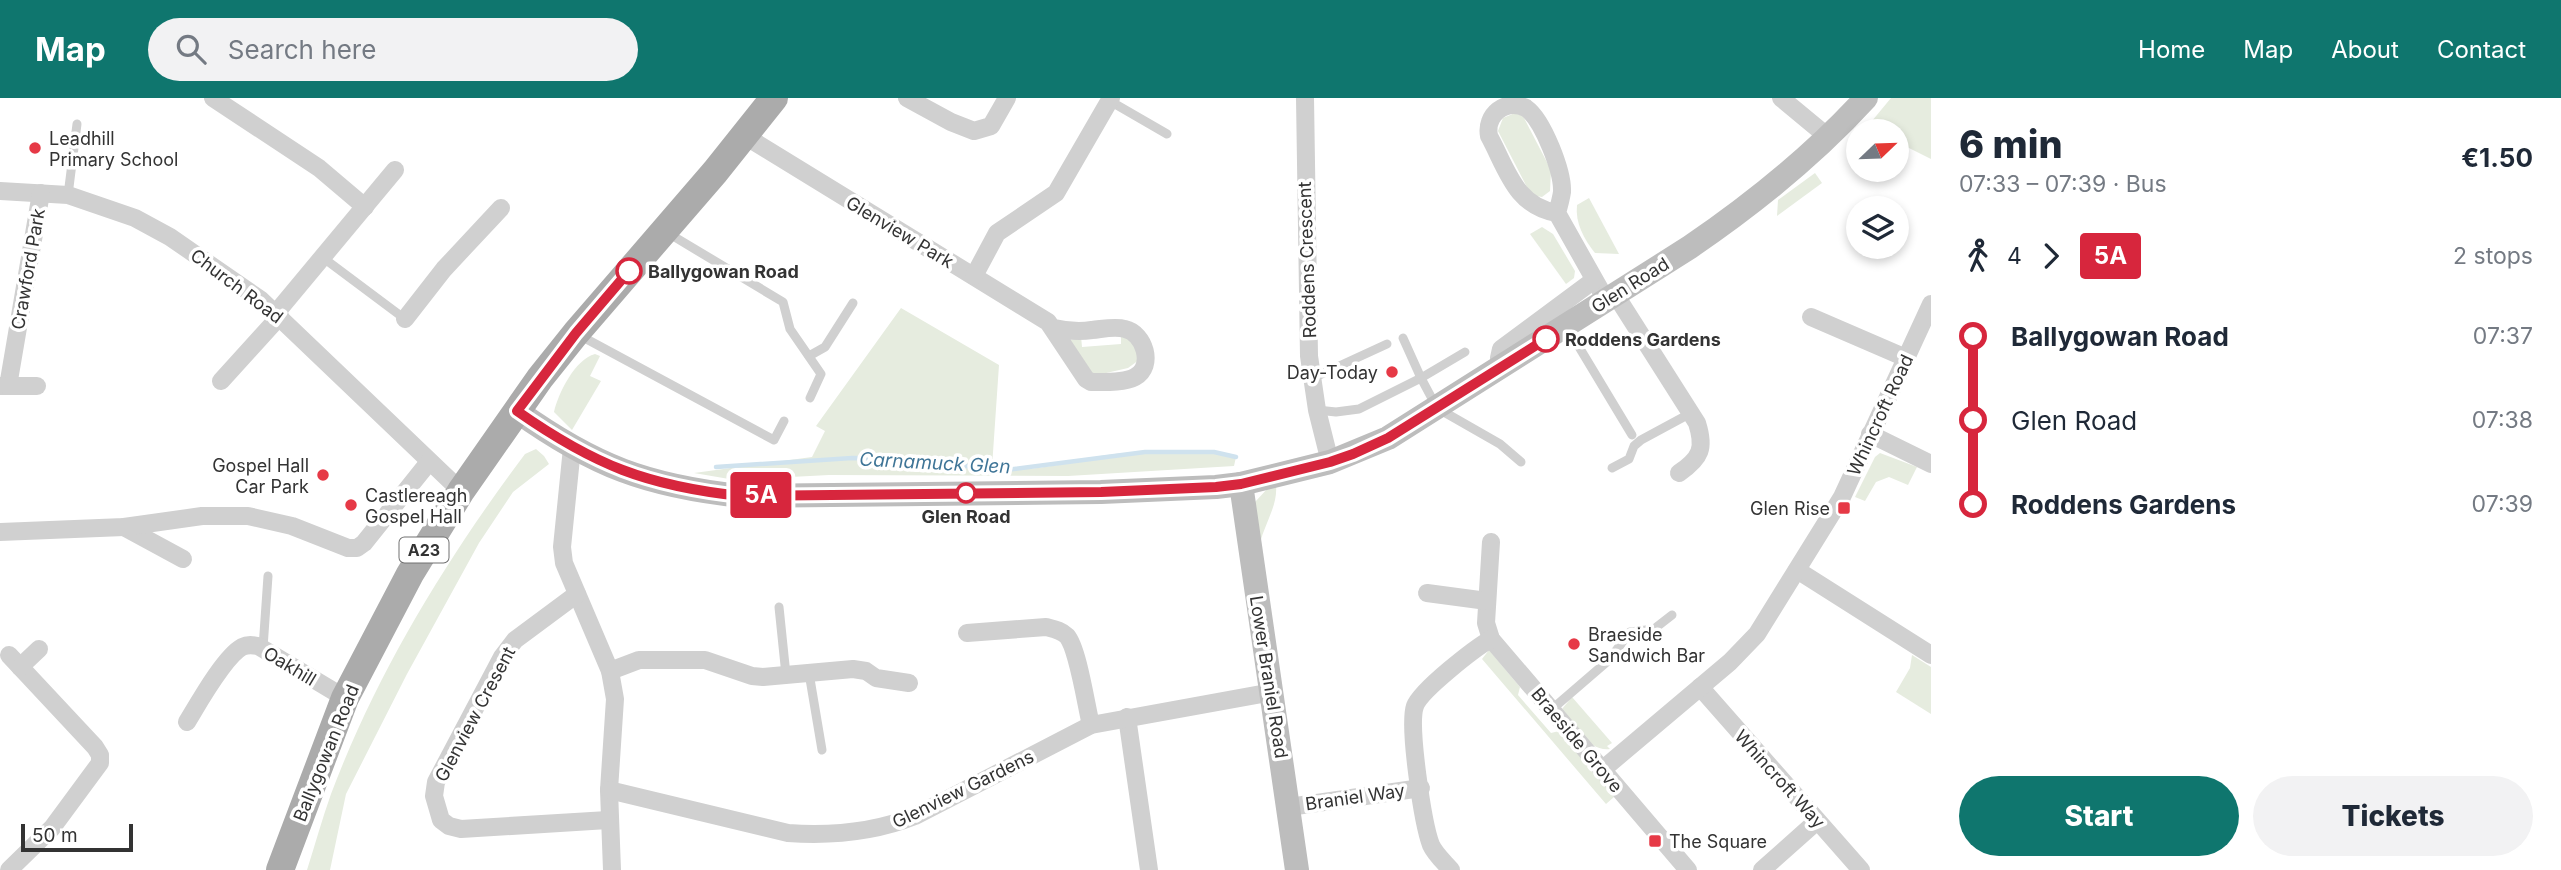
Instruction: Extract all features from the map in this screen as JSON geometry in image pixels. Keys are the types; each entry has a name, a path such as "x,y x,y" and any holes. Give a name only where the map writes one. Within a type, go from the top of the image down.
{"main road":[{"name":"Ballygowan Road","path":"280,870 345,698 410,575 461,491 576,333 665,231 774,98"}],"street":[{"path":"213,98 319,168 365,206"},
{"path":"907,98 974,131 991,126 1007,98"},
{"name":"Roddens Crescent","path":"1305,98 1304,175 1311,379 1330,462"},
{"path":"1781,98 1828,137"},
{"name":"Glen Road","path":"517,411 572,448 620,470 651,481 695,491 741,496 1101,492 1241,484 1353,454 1388,438 1437,408 1566,326 1605,291 1711,232 1760,195 1828,137 1866,98"},
{"path":"974,275 997,233 1056,193 1110,99"},
{"path":"1557,213 1546,211 1525,200 1489,136 1490,116 1502,102 1517,104 1533,116 1559,167 1562,193 1557,213 1605,291 1697,423 1702,439 1699,453 1693,464 1679,473"},
{"name":"Glenview Park","path":"745,136 1034,312 1054,328 1082,374 1091,382 1133,378 1140,373 1144,365 1143,344 1137,335 1126,329 1068,331 1054,328"},
{"path":"221,381 395,170"},
{"name":"Church Road","path":"0,191 68,195 135,218 170,237 261,300 461,491"},
{"name":"Crawford Park","path":"37,386 4,386 41,193"},
{"path":"405,319 444,269 501,208"},
{"path":"1501,368 1501,349 1605,291"},
{"name":"Whincroft Road","path":"1602,770 1730,662 1757,634 1842,497 1931,304"},
{"path":"1811,317 1906,358"},
{"path":"1870,435 1931,464"},
{"path":"572,448 562,547 564,563 610,670 615,699 608,820 612,870"},
{"path":"0,532 124,527 202,516 248,516 292,526 348,548 357,548 365,543 429,462"},
{"name":"Lower Braniel Road","path":"1241,484 1297,870"},
{"path":"124,527 183,559"},
{"path":"1451,870 1432,846 1413,736 1413,718 1416,705 1426,692 1491,639 1486,623 1491,542"},
{"path":"1797,570 1931,655"},
{"path":"1427,593 1487,601"},
{"name":"Glenview Cresent","path":"577,594 515,640 502,657 445,762 436,782 434,796 441,820 449,826 461,828 608,820"},
{"path":"967,633 1046,627 1059,630 1068,637 1075,654 1091,724"},
{"name":"Braeside Grove","path":"1491,639 1688,870"},
{"name":"Oakhill","path":"187,722 207,690 243,646 251,645 264,650 345,698"},
{"path":"9,870 52,828 100,763 100,755 94,747 14,661 39,649"},
{"path":"610,670 639,660 705,660 752,676 853,669 866,671 876,678 908,683"},
{"name":"Whincroft Way","path":"1700,687 1861,870"},
{"name":"Glenview Gardens","path":"609,790 788,833 811,835 867,830 893,825 915,816 1091,724 1272,692"},
{"path":"1127,718 1149,870"},
{"name":"Braniel Way","path":"1289,807 1421,788"},
{"path":"1762,870 1817,821"}],"lane":[{"path":"1110,99 1167,134"},
{"path":"68,195 77,124"},
{"path":"665,231 783,302 790,329 821,374 810,398"},
{"path":"322,257 405,319"},
{"path":"809,356 825,347 853,303"},
{"path":"1566,326 1632,435"},
{"path":"576,333 774,440 784,421"},
{"path":"1403,338 1437,408 1500,444 1521,462"},
{"path":"1311,379 1387,344"},
{"path":"1317,410 1336,412 1359,409 1421,379 1465,352"},
{"path":"1612,468 1629,459 1634,446 1641,440 1690,413"},
{"path":"264,650 268,576"},
{"path":"779,607 786,675"},
{"path":"1551,710 1609,660 1630,632 1654,629 1672,615"},
{"path":"809,673 822,750"}],"shaded area":[{"path":"1891,98 1931,98 1931,159 1909,148 1909,119 1874,119"},
{"path":"1515,113 1523,116 1551,170 1550,191 1542,197 1531,195 1498,131 1503,118"},
{"path":"1815,173 1822,183 1777,216 1778,200"},
{"path":"1589,198 1619,254 1595,253 1584,236 1577,218 1577,205"},
{"path":"1542,227 1553,234 1575,271 1574,278 1566,284 1530,234"},
{"path":"901,308 999,365 992,467 1033,468 1100,456 1169,450 1236,457 1234,466 1068,476 829,475 735,480 694,473 812,457 825,431 816,426"},
{"path":"1121,334 1132,337 1139,360 1128,368 1093,376 1070,344 1071,340 1081,336 1082,347 1121,344"},
{"path":"595,354 600,356 590,376 601,381 572,430 554,412 556,405 574,370"},
{"path":"536,449 549,464 513,492 479,543 407,674 346,794 330,870 307,870 328,803 349,749 392,660 468,534 525,454"},
{"path":"1880,453 1917,467 1908,485 1889,477 1876,482 1865,501 1855,497 1875,457"},
{"path":"1276,485 1273,507 1260,543 1255,502 1268,488"},
{"path":"1489,650 1520,687 1518,695 1551,733 1559,731 1614,797 1606,804 1482,659"},
{"path":"1912,655 1931,667 1931,714 1896,692 1910,668"},
{"path":"1572,697 1612,743 1607,746 1610,749 1602,749 1588,742 1571,722 1562,709"}],"waterway":[{"name":"Carnamuck Glen","path":"716,467 852,458 940,459 978,469 1006,470 1145,452 1214,452 1236,457"}],"bus line":[{"name":"5A","path":"629,271 576,333 517,411 572,448 620,470 651,481 695,491 741,496 1101,492 1241,484 1330,462 1388,438 1546,339"}],"place":[{"name":"Leadhill Primary School","path":"35,148"},
{"name":"Ballygowan Road","path":"629,271"},
{"name":"Roddens Gardens","path":"1546,339"},
{"name":"Day-Today","path":"1392,372"},
{"name":"Gospel Hall Car Park","path":"323,475"},
{"name":"Glen Road","path":"966,493"},
{"name":"Castlereagh Gospel Hall","path":"351,505"},
{"name":"Glen Rise","path":"1844,508"},
{"name":"Braeside Sandwich Bar","path":"1574,644"},
{"name":"The Square","path":"1655,841"}]}
